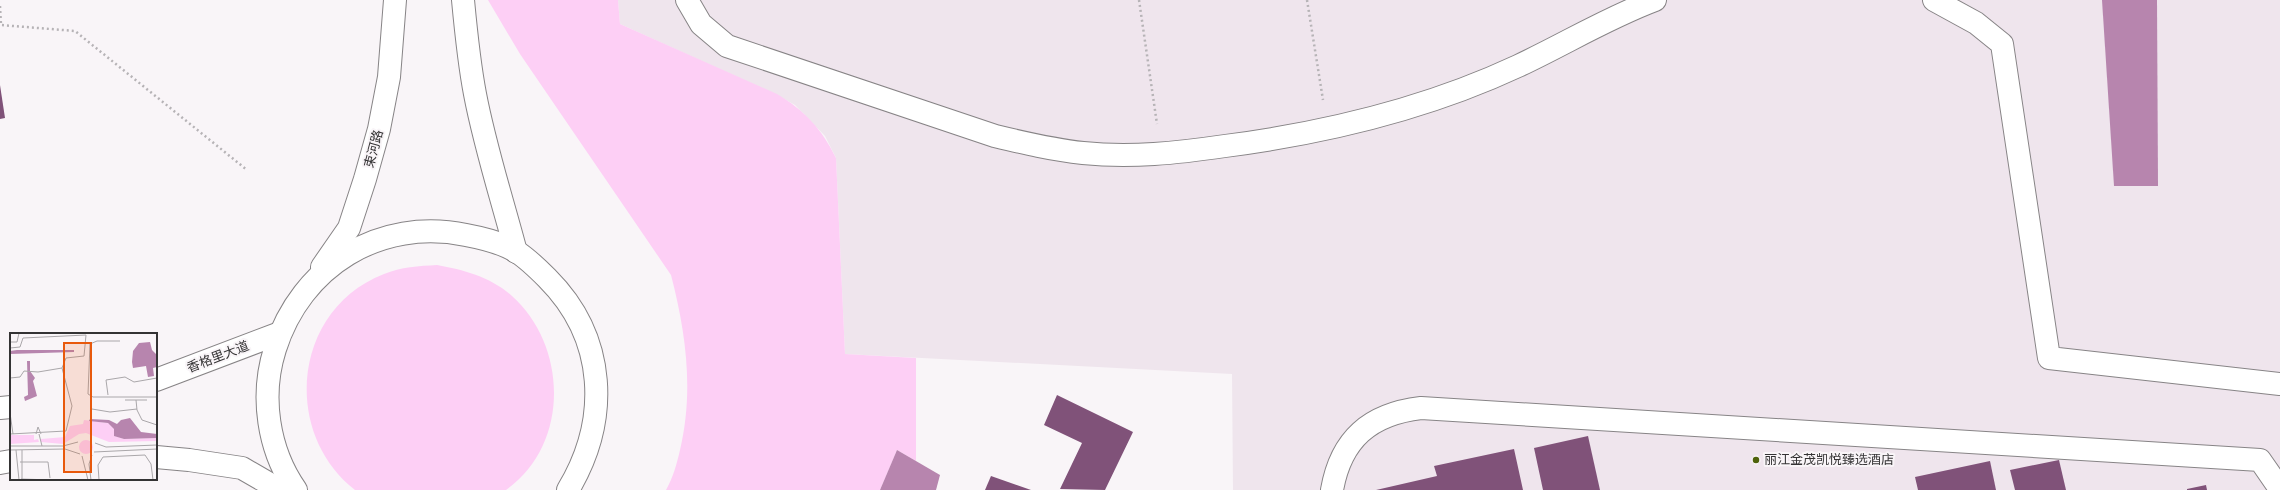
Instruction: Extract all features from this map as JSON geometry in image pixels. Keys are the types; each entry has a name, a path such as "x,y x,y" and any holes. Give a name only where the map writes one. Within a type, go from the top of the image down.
{"main road":[{"name":"束河路","path":"310,284 349,228 366,179 379,129 388,77 395,0"},
{"path":"463,0 467,44 475,94 486,143 516,252"},
{"path":"687,0 701,24 727,46 995,136 1038,147 1083,153 1161,154 1274,140 1328,129 1404,108 1461,89 1518,66 1620,13 1655,0"},
{"path":"1934,0 1976,23 2002,44 2049,358 2280,384"},
{"path":"296,490 277,452 269,423 267,392 270,362 280,333 293,306 310,284 336,262 361,246 390,236 420,231 451,232 481,238 516,252 557,289 575,314 588,342 595,373 597,404 592,434 583,463 568,490"},
{"name":"香格里大道","path":"157,380 280,333"},
{"path":"0,408 10,407"},
{"path":"1332,490 1336,467 1345,450 1358,435 1388,415 1421,408 2260,460 2280,489"},
{"path":"157,457 242,468 280,490"},
{"path":"0,463 10,462"}],"path":[{"path":"1139,0 1161,154"},
{"path":"1307,0 1328,129"},
{"path":"0,6 1,25 75,31 247,170"}],"shaded area":[{"path":"488,0 618,0 620,24 777,94 796,107 811,121 825,138 836,158 845,354 916,358 916,461 897,450 880,490 666,490 673,475 680,450 687,406 684,340 671,275 520,54"},
{"path":"618,0 2280,0 2280,490 1233,490 1232,374 845,354 836,158 825,136 795,105 777,95 620,24"},
{"path":"2102,0 2157,0 2158,186 2114,186"},
{"path":"437,265 477,275 504,289 530,317 544,341 552,367 554,395 551,422 542,448 527,471 506,490 355,490 331,466 316,437 308,405 308,373 315,342 331,314 354,291 390,272 410,267"},
{"path":"897,450 940,475 936,490 880,490"}],"building":[{"path":"0,85 5,118 0,119"},
{"path":"1057,395 1133,432 1105,490 1060,489 1082,443 1044,425"},
{"path":"1588,436 1600,490 1543,490 1534,448"},
{"path":"1514,449 1523,490 1376,490 1437,476 1434,466"},
{"path":"2059,460 2066,490 2015,490 2010,470"},
{"path":"1990,461 1996,490 1918,490 1915,477"},
{"path":"991,476 1031,490 985,490"},
{"path":"2206,485 2207,490 2187,490 2187,489"}],"place":[{"name":"丽江金茂凯悦臻选酒店","path":"1756,460"}]}
